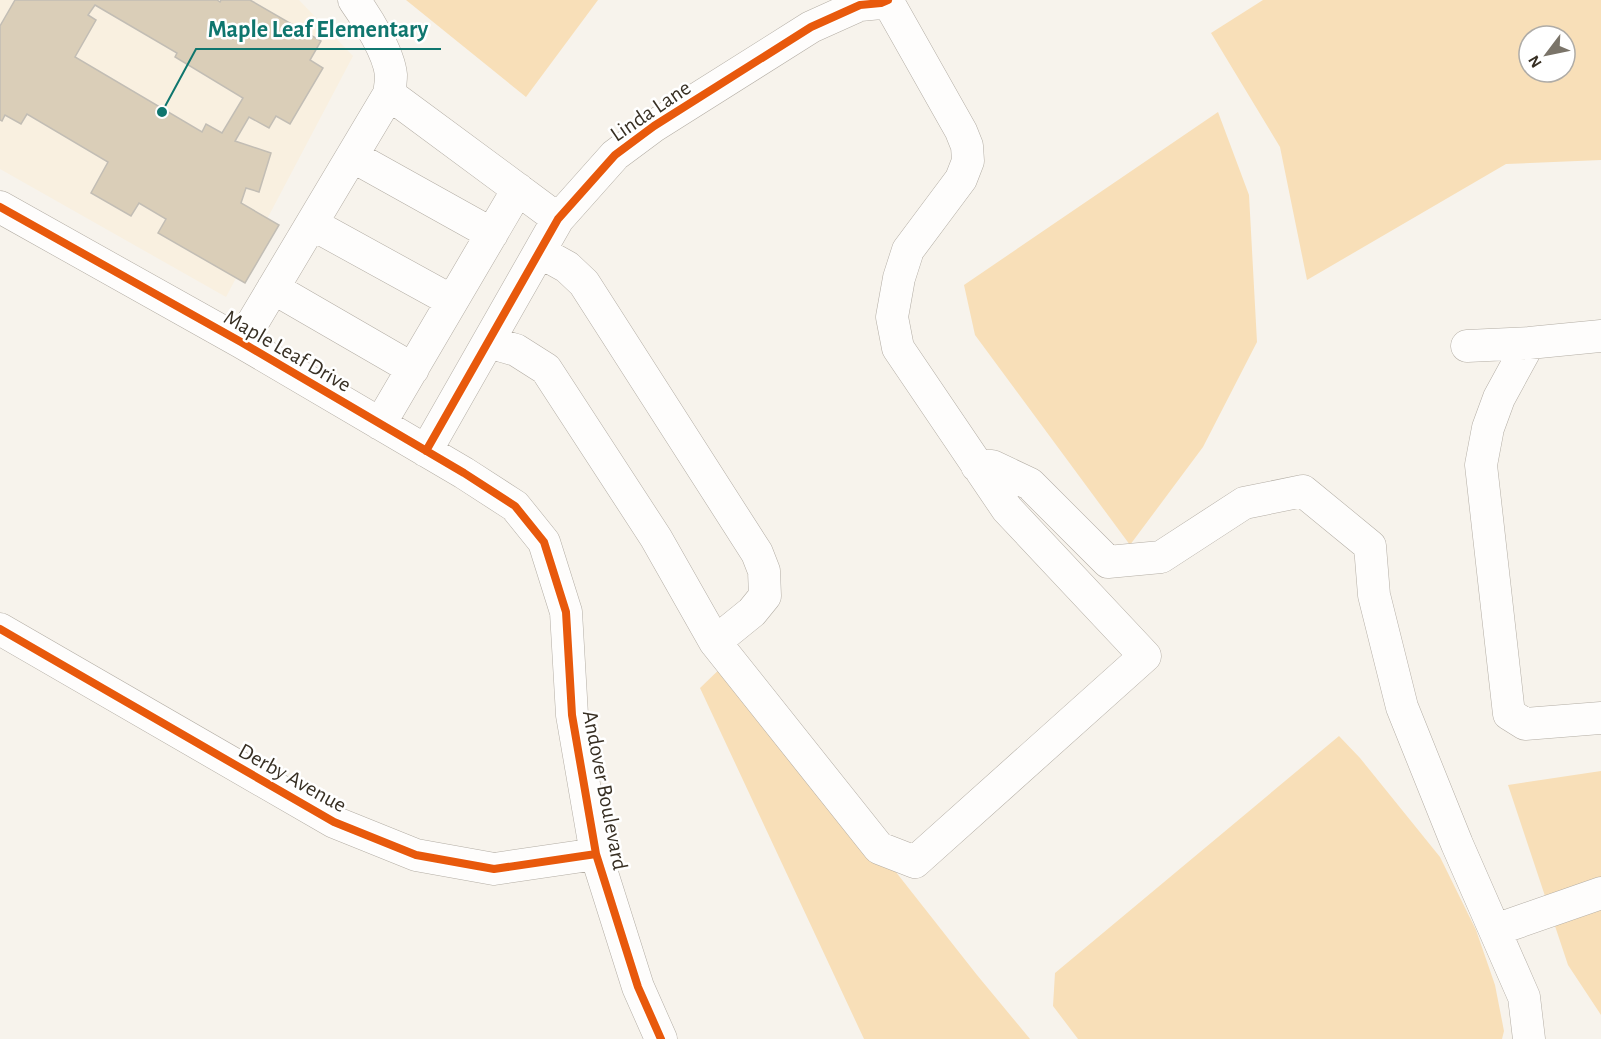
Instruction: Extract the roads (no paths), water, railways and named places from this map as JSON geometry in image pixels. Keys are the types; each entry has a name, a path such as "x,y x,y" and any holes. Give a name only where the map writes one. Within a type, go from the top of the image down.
{"street":[{"path":"241,342 389,94 391,73 380,43 367,17 354,0"},
{"path":"488,342 516,350 546,369 656,538 715,642 879,848 915,862 1145,656 1007,509 898,348 892,317 899,278 908,250 961,179 968,162 967,146 961,131 888,0"},
{"name":"Linda Lane","path":"426,451 558,219 615,155 654,126 811,27 860,5 888,0"},
{"path":"389,94 558,219"},
{"path":"352,156 492,234"},
{"path":"380,424 518,189"},
{"name":"Maple Leaf Drive","path":"0,207 241,342 426,451 515,506 544,542"},
{"path":"312,224 452,301"},
{"path":"540,252 567,267 584,283 757,553 764,571 765,596 746,618 715,642"},
{"path":"273,288 413,369"},
{"path":"1467,346 1601,336"},
{"path":"1529,343 1499,398 1488,428 1481,465 1509,714 1525,724 1601,718"},
{"path":"977,466 992,466 1030,484 1108,562 1161,557 1244,503 1303,491 1370,546 1374,595 1402,707 1457,844 1524,997 1529,1039"},
{"name":"Andover Boulevard","path":"544,542 566,612 572,715 596,854 638,987 662,1039"},
{"name":"Derby Avenue","path":"0,629 334,822 416,855 494,869 596,854"},
{"path":"1495,930 1601,893"}],"place":[{"name":"Maple Leaf Elementary","path":"162,112"}]}
